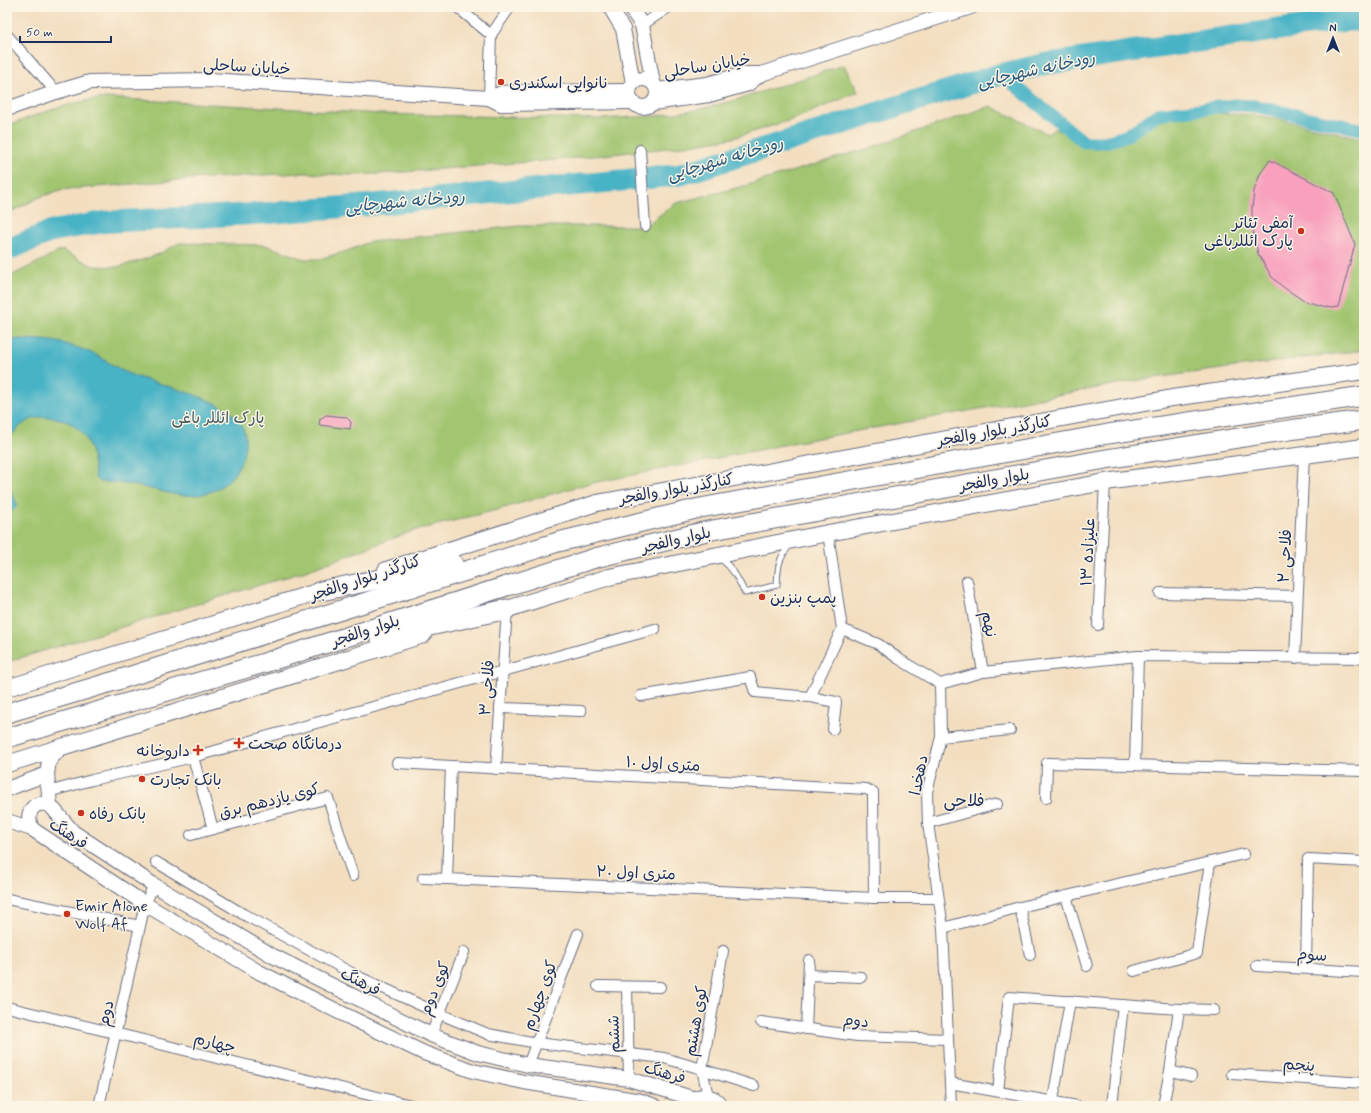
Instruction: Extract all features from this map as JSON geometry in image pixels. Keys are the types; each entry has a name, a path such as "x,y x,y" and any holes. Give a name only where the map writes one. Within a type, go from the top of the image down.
{"highway":[{"name":"بلوار والفجر","path":"7,713 118,680 558,542 708,506 1108,434 1364,396"},
{"name":"بلوار والفجر","path":"7,738 264,662 595,558 707,531 1106,459 1289,430 1364,420"},
{"path":"321,591 558,542"},
{"path":"264,662 507,609"}],"main road":[{"name":"کنارگذر بلوار والفجر","path":"7,688 321,591 597,503 1172,398 1364,371"},
{"path":"7,764 609,577 828,533 1106,482 1364,447"}],"street":[{"path":"457,7 491,35"},
{"path":"489,98 491,35 510,7"},
{"path":"610,7 623,29 632,92 636,105 645,107 655,92 642,25 630,7"},
{"path":"642,25 669,7"},
{"name":"خیابان ساحلی","path":"655,92 710,95 748,84 761,74 968,7"},
{"path":"7,35 56,92"},
{"path":"632,92 637,80 646,79 655,92"},
{"name":"خیابان ساحلی","path":"7,109 90,82 210,80 489,98 502,93 518,92 632,92"},
{"path":"640,150 645,226"},
{"name":"فلاحی ۲","path":"1295,658 1304,454"},
{"name":"۱۳ علیزاده","path":"1098,625 1106,482"},
{"path":"810,697 842,629 828,533"},
{"name":"نهم","path":"967,581 983,672"},
{"path":"1160,593 1297,596"},
{"name":"فلاحی ۳","path":"496,769 507,609"},
{"path":"32,829 29,822 30,811 36,805 92,780 193,756 655,629"},
{"path":"842,629 878,644 899,659 940,684 983,672 1138,656 1364,658"},
{"path":"1135,765 1138,656"},
{"path":"641,696 750,676 755,692 810,697 836,702 833,729"},
{"name":"دهخدا","path":"940,684 941,737 927,792 928,823 943,928 951,1106"},
{"path":"500,708 582,711"},
{"path":"941,737 1010,730"},
{"path":"49,799 47,774 49,761 60,748"},
{"name":"کوی یازدهم برق","path":"193,756 213,829 328,798 353,876"},
{"name":"۱۰ متری اول","path":"397,763 866,789 873,792 874,898"},
{"path":"1046,798 1047,763 1364,771"},
{"path":"447,879 451,766"},
{"path":"7,789 47,774"},
{"name":"فرهنگ","path":"49,799 73,832 154,885 273,956 431,1035 478,1053 528,1065 629,1079 697,1100 717,1100 723,1105"},
{"path":"928,823 997,804"},
{"name":"فرهنگ","path":"7,821 32,829 145,904 259,972 424,1053 473,1071 524,1082 641,1100 655,1106"},
{"path":"191,835 213,829"},
{"path":"943,928 1020,907 1244,854"},
{"path":"1306,968 1308,859 1364,862"},
{"path":"156,862 243,914 359,977 488,1034 537,1043 664,1058 754,1086"},
{"path":"1134,971 1197,953 1210,862"},
{"name":"۲۰ متری اول","path":"423,878 874,898 938,898"},
{"name":"دوم","path":"99,1106 145,904 154,885"},
{"path":"1066,896 1087,966"},
{"path":"7,899 140,926"},
{"path":"1020,907 1030,955"},
{"name":"کوی چهارم","path":"528,1065 578,934"},
{"name":"کوی هشتم","path":"697,1100 723,950"},
{"name":"کوی دوم","path":"431,1035 464,952"},
{"path":"806,1029 809,960"},
{"name":"سوم","path":"1257,966 1364,972"},
{"path":"809,975 861,977"},
{"path":"598,986 660,987"},
{"name":"ششم","path":"627,987 629,1079"},
{"path":"998,1091 1009,997 1179,1009 1214,1010"},
{"path":"1052,1104 1070,1001"},
{"path":"1112,1106 1123,1005"},
{"name":"چهارم","path":"7,1007 415,1106"},
{"path":"1163,1106 1170,1071 1179,1009"},
{"name":"دوم","path":"761,1022 857,1036 948,1039"},
{"path":"1170,1071 1192,1076"},
{"name":"پنجم","path":"1232,1074 1364,1083"},
{"path":"950,1083 998,1091 1052,1104 1077,1106"}],"lane":[{"path":"715,555 727,563 735,572 745,593 777,585 778,564 783,553 794,540"}],"green space":[{"path":"844,65 858,92 797,118 733,138 677,147 566,159 379,174 350,175 302,173 192,179 60,190 38,198 7,214 7,126 79,102 106,98 382,114 598,119 656,116 695,110 733,101"},
{"name":"پارک ائللر باغی","path":"990,106 1048,134 1055,128 1094,149 1113,145 1127,138 1150,122 1173,114 1215,113 1252,115 1279,119 1364,139 1364,350 1146,379 813,439 583,485 497,510 413,531 306,571 7,662 7,278 62,250 93,266 117,267 159,254 179,243 265,245 304,259 319,259 347,251 369,242 519,226 645,226 676,203 748,185 872,147"}],"water":[{"path":"18,339 50,341 77,347 96,355 129,374 204,398 219,405 231,413 239,421 244,432 245,449 236,472 227,482 215,490 196,495 179,495 132,485 100,482 95,478 92,453 81,432 75,426 67,422 51,417 42,417 26,422 15,431 7,442 7,341"},
{"path":"7,482 17,506 7,516"}],"building":[{"name":"آمفی تئاتر پارک ائللرباغی","path":"1270,160 1334,193 1355,244 1338,307 1332,308 1304,301 1283,287 1272,277 1258,254 1252,226 1254,191 1260,174"},
{"path":"326,415 346,417 351,422 350,429 319,425 320,419"}],"waterway":[{"name":"رودخانه شهرچایی","path":"7,250 52,231 104,222 270,213 368,205 679,175 1001,74 1046,64 1323,23 1364,19"},
{"path":"1001,74 1084,142 1105,142 1126,136 1158,114 1235,105 1255,106 1364,130"}],"place":[{"name":"نانوایی اسکندری","path":"501,82"},
{"name":"آمفی تئاتر پارک ائللرباغی","path":"1301,231"},
{"name":"پمپ بنزین","path":"762,597"},
{"name":"درمانگاه صحت","path":"239,743"},
{"name":"داروخانه","path":"198,750"},
{"name":"بانک تجارت","path":"142,779"},
{"name":"بانک رفاه","path":"81,813"},
{"name":"Emir Alone Wolf Af","path":"67,914"}],"district":[{"name":"فلاحی","path":"964,800"}]}
